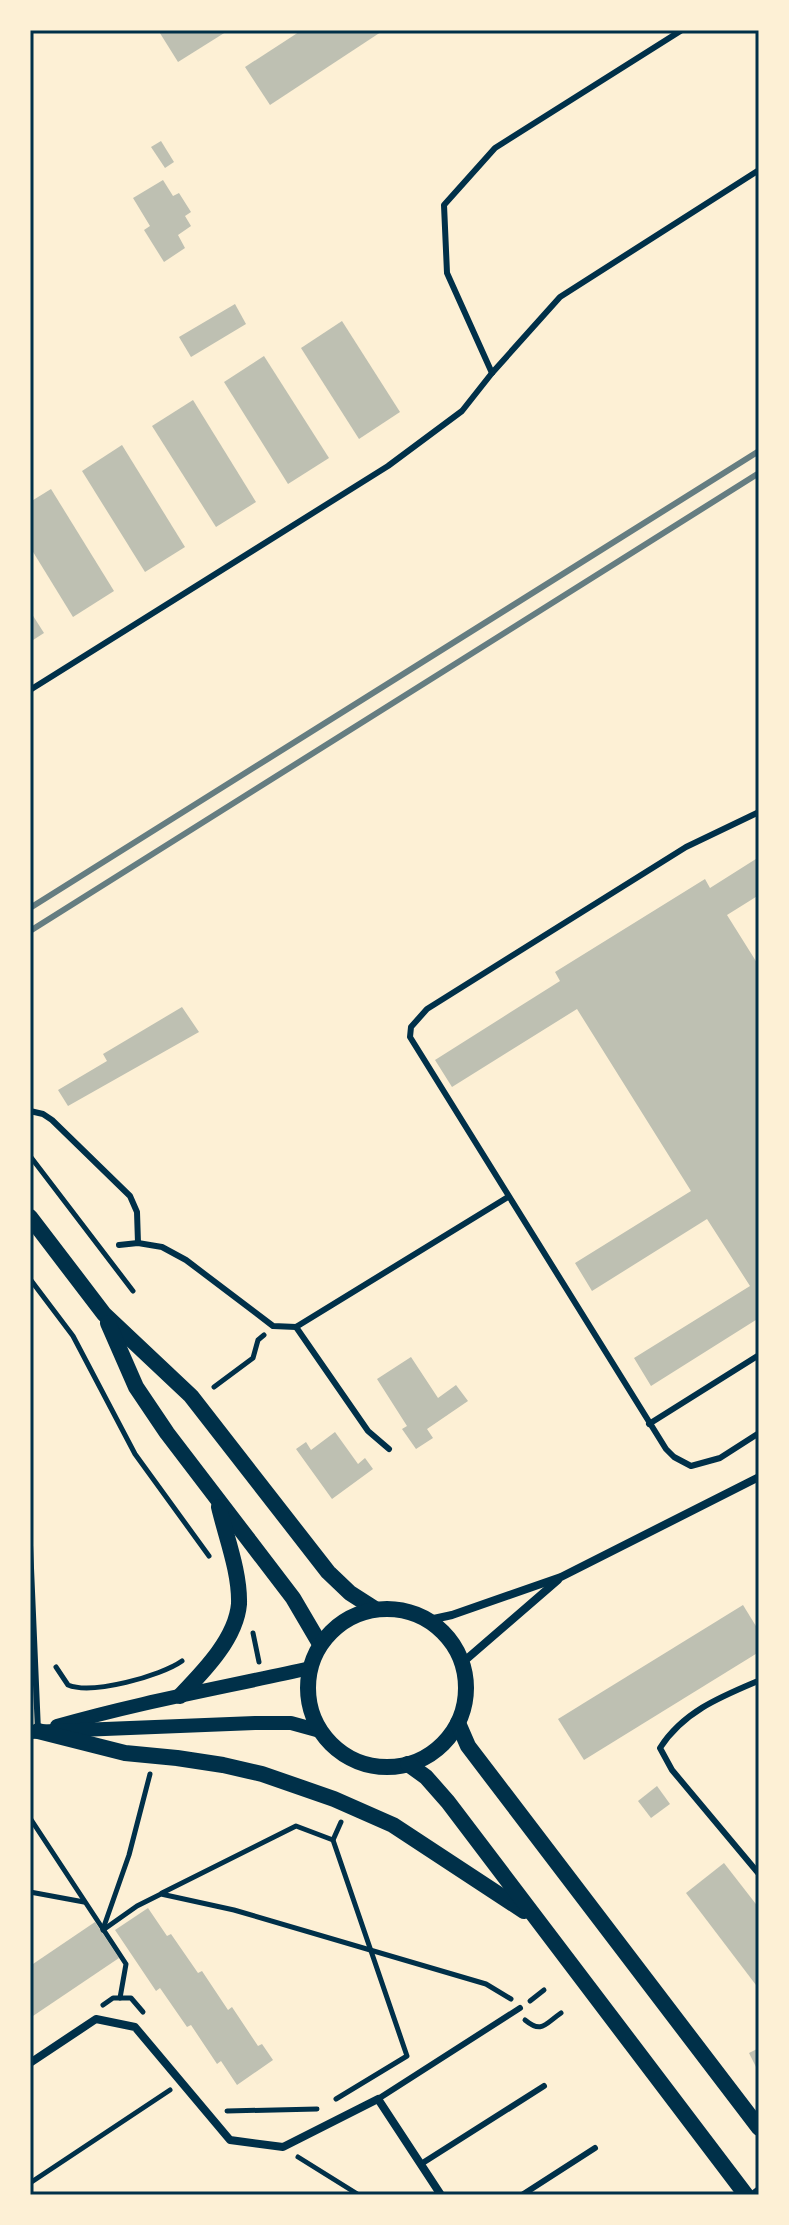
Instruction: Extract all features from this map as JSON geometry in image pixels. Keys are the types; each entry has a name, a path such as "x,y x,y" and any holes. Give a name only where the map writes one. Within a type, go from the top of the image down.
{"main road":[{"path":"30,1217 104,1314 191,1396 328,1572 350,1593 375,1609"},
{"path":"104,1314 136,1387 167,1433 293,1598 320,1644"},
{"path":"180,1696 221,1650 239,1606 236,1575 218,1501"},
{"path":"375,1609 412,1612 429,1620 455,1647 462,1663 466,1683 458,1723 445,1741 429,1755 408,1764 388,1767 368,1765 349,1758 320,1731 311,1714 307,1696 310,1668 320,1644 335,1628 354,1615 375,1609"},
{"path":"458,1723 468,1746 759,2128"},
{"path":"34,1732 125,1753 223,1765 262,1774 334,1799 393,1825 535,1918"},
{"path":"408,1764 426,1777 448,1802 748,2195"}],"street":[{"path":"429,1620 561,1577 759,1477"},
{"path":"462,1663 561,1577"},
{"path":"34,1732 128,1706 310,1668"},
{"path":"34,1732 255,1723 291,1723 320,1731"},
{"path":"30,2063 96,2019 135,2027 230,2140 283,2147 378,2099 441,2195"}],"lane":[{"path":"492,373 447,273 444,205 495,148 682,30"},
{"path":"30,690 388,466 462,411 560,297 759,170"},
{"path":"759,812 686,847 418,1017 411,1027 410,1037 666,1449 691,1466 720,1458 759,1433"},
{"path":"30,1111 52,1120 130,1196 137,1212 138,1243"},
{"path":"119,1245 138,1243 162,1247 186,1260 273,1326 296,1327 508,1197"},
{"path":"296,1327 368,1431 389,1449"},
{"path":"649,1424 759,1355"},
{"path":"30,1545 34,1732"},
{"path":"759,1681 709,1702 672,1729 660,1748 672,1770 759,1874"},
{"path":"378,2099 518,2010"},
{"path":"421,2164 544,2086"},
{"path":"522,2195 595,2148"},
{"path":"748,2195 759,2189"}],"path":[{"path":"30,1156 133,1291"},
{"path":"30,1279 73,1336 135,1454 211,1560"},
{"path":"214,1387 253,1358 258,1340 273,1326"},
{"path":"56,1667 68,1685 88,1689 164,1672 191,1654"},
{"path":"103,1930 129,1855 150,1772"},
{"path":"30,1818 126,1964 120,1998 131,1998 149,2020"},
{"path":"331,2102 407,2056 333,1840 342,1821"},
{"path":"103,1930 137,1906 296,1826 333,1840"},
{"path":"30,1892 85,1902"},
{"path":"161,1894 234,1910 486,1984 513,2000 534,2028 540,2028 561,2013"},
{"path":"30,2183 171,2089"},
{"path":"219,2102 227,2112 318,2109"},
{"path":"283,2147 359,2195"}],"building":[{"path":"158,30 229,30 178,62"},
{"path":"302,30 384,30 270,105 245,67"},
{"path":"161,141 174,162 165,168 151,147"},
{"path":"163,180 173,196 179,193 191,212 185,216 191,226 178,235 185,248 164,262 144,230 150,226 133,198"},
{"path":"235,304 246,324 191,357 179,337"},
{"path":"342,321 400,412 359,439 301,348"},
{"path":"264,356 329,458 288,484 224,382"},
{"path":"193,400 256,502 216,527 152,426"},
{"path":"122,445 185,547 145,572 82,471"},
{"path":"51,489 114,591 73,617 30,547 30,502"},
{"path":"30,611 44,633 30,642"},
{"path":"759,857 759,895 727,915 759,966 759,1318 651,1386 634,1358 750,1286 707,1219 592,1291 575,1263 691,1191 577,1009 452,1087 435,1060 560,981 555,972 705,879 710,888"},
{"path":"182,1007 199,1032 68,1106 58,1090 107,1061 103,1054"},
{"path":"411,1357 438,1398 456,1385 468,1401 427,1429 433,1438 416,1449 402,1429 407,1426 377,1379"},
{"path":"335,1432 358,1464 365,1458 373,1469 332,1499 296,1449 306,1442 311,1450"},
{"path":"743,1605 759,1631 759,1652 584,1760 558,1719"},
{"path":"657,1786 670,1804 651,1818 638,1801"},
{"path":"724,1863 759,1908 759,1989 686,1893"},
{"path":"148,1908 167,1936 171,1934 198,1973 202,1971 228,2010 232,2007 258,2046 262,2044 273,2060 237,2085 221,2061 217,2064 191,2025 187,2027 160,1988 156,1991 115,1930"},
{"path":"95,1922 119,1958 30,2018 30,1966"},
{"path":"759,2048 759,2073 749,2053"}],"railway":[{"path":"30,908 759,451"},
{"path":"30,931 759,473"}]}
